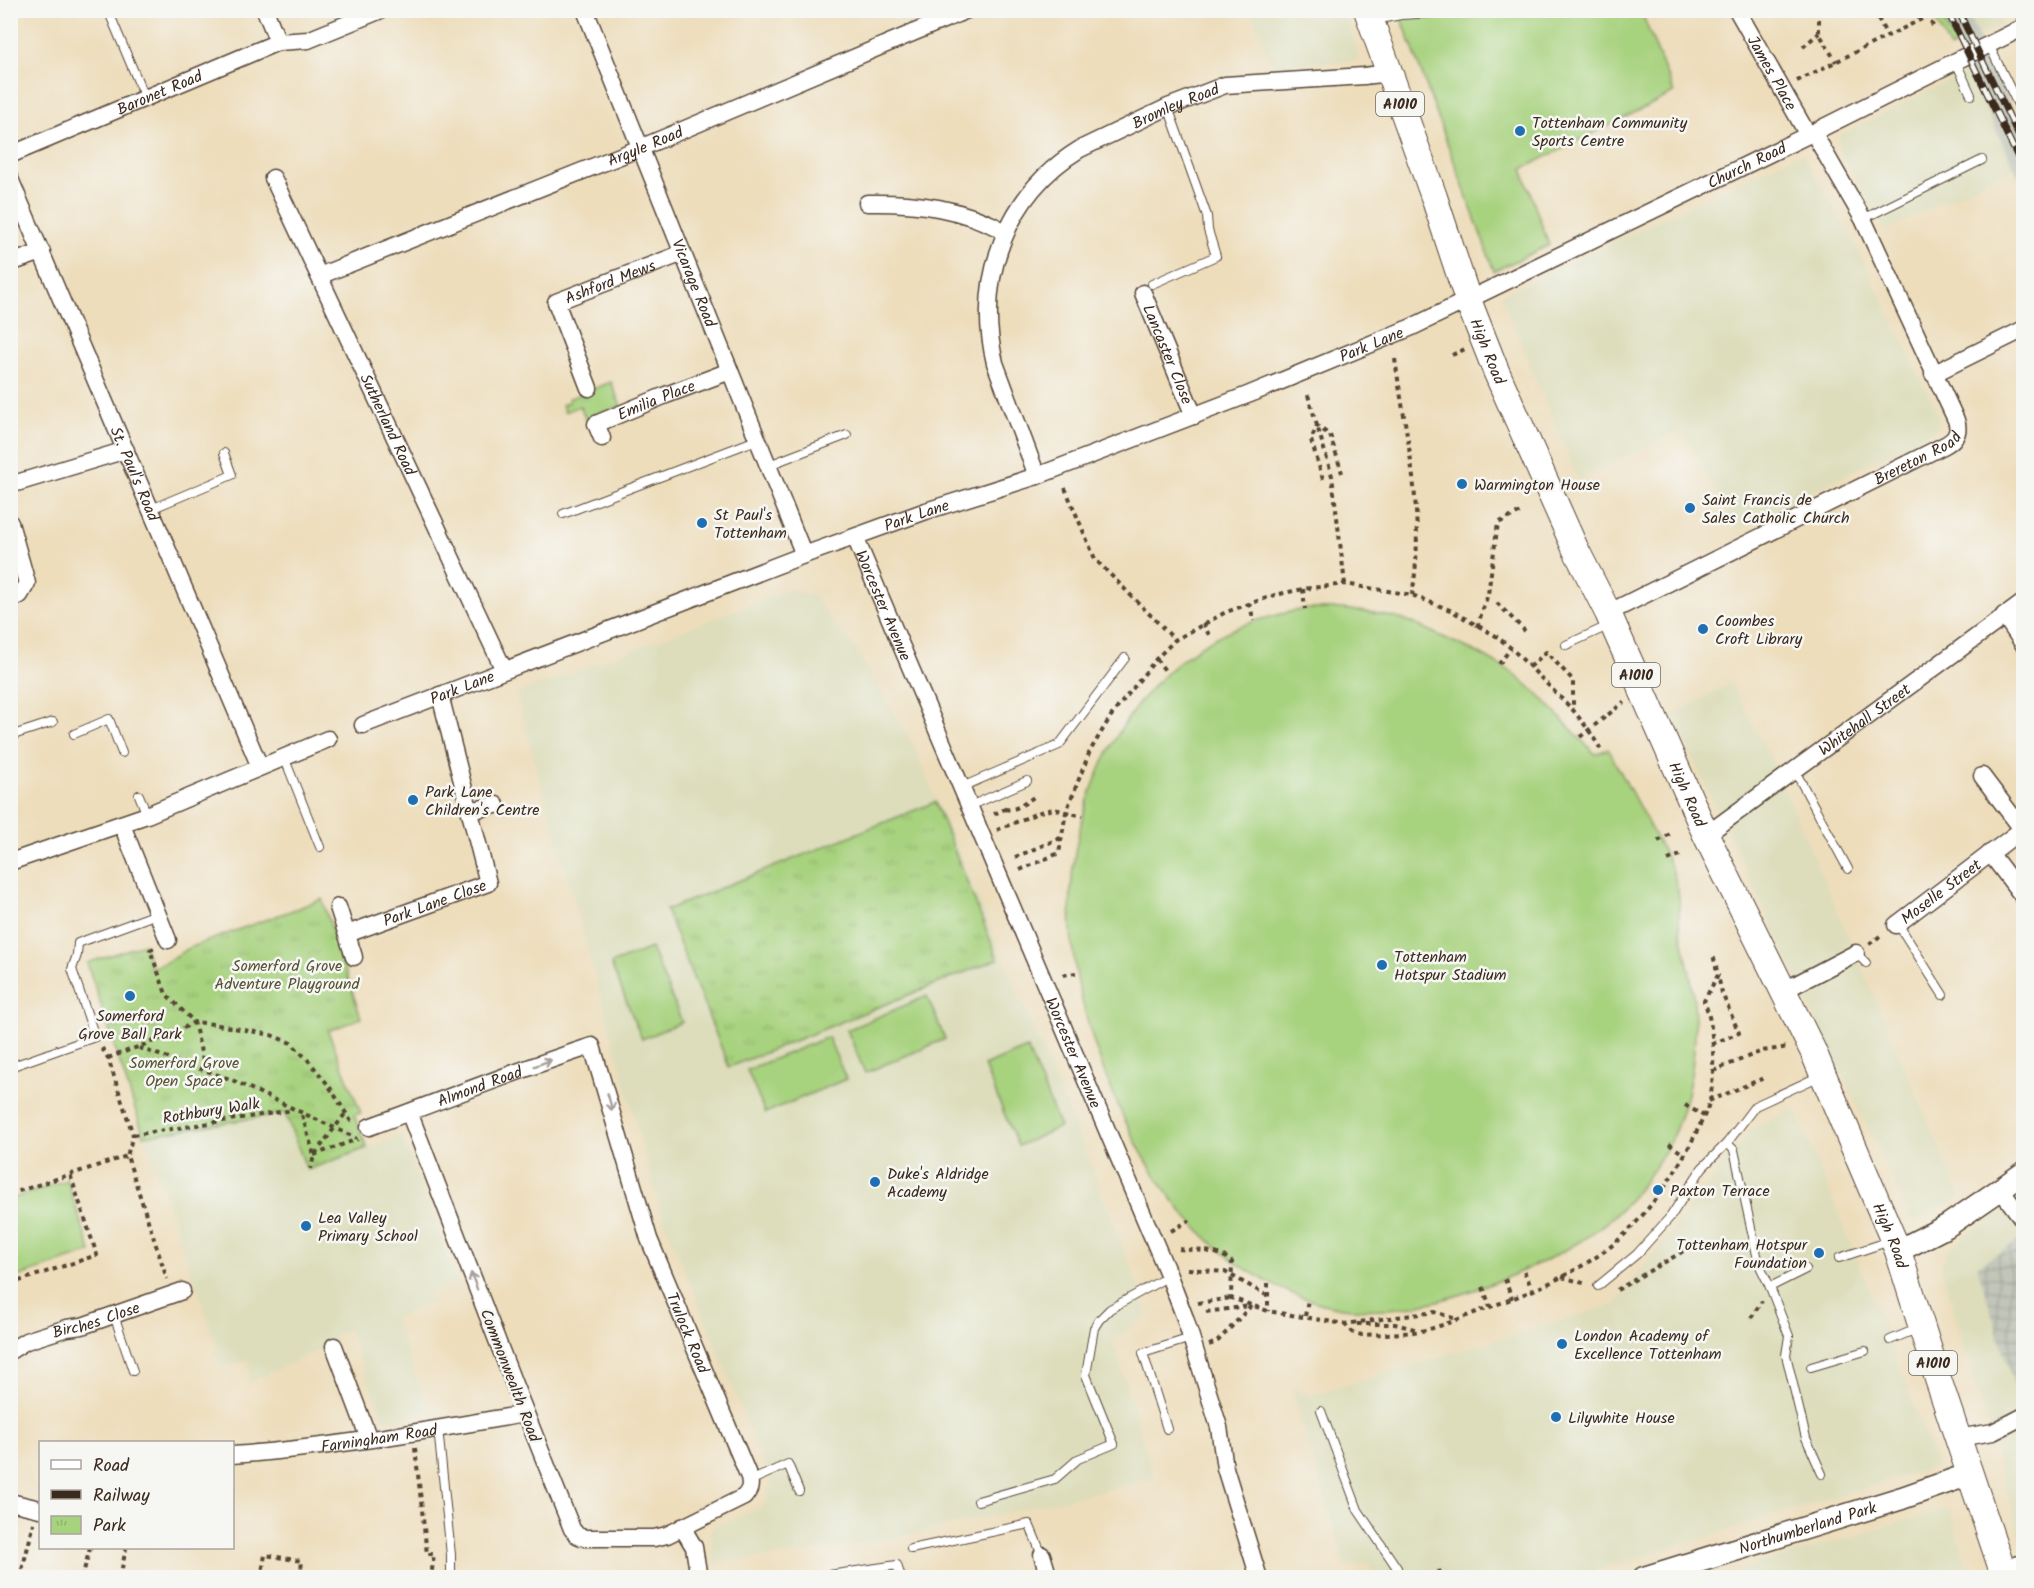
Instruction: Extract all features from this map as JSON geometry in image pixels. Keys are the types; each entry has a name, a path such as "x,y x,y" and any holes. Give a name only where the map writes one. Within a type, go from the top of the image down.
{"main road":[{"name":"High Road","path":"1369,15 1468,300 1496,371 1575,549 1610,618 1706,835 1824,1075 1896,1245 1970,1474 2010,1570"}],"street":[{"path":"265,10 278,42"},
{"name":"Baronet Road","path":"10,155 278,42 308,40 381,10"},
{"name":"Vicarage Road","path":"585,10 804,555"},
{"name":"Argyle Road","path":"319,276 640,148 967,10"},
{"name":"James Place","path":"1737,10 1781,89 1810,134"},
{"name":"Church Road","path":"1468,300 2024,27"},
{"name":"Bromley Road","path":"1037,476 1006,396 991,347 989,294 992,274 1006,232 1020,207 1041,181 1066,158 1118,130 1215,88 1235,83 1389,73"},
{"name":"Brereton Road","path":"1610,618 1954,440 1958,427 1956,420 1863,219 1810,134"},
{"name":"Sutherland Road","path":"273,178 504,670"},
{"name":"St. Paul's Road","path":"10,179 260,767"},
{"path":"867,203 893,202 941,209 976,217 1006,232"},
{"path":"10,263 42,252"},
{"name":"Ashford Mews","path":"589,388 556,302 683,254"},
{"name":"Lancaster Close","path":"1148,288 1194,416"},
{"name":"Park Lane","path":"363,725 804,555 926,511 1037,476 1194,416 1412,327 1468,300"},
{"path":"1934,374 2024,329"},
{"name":"Emilia Place","path":"602,438 596,424 730,371"},
{"path":"10,485 126,450"},
{"path":"10,523 27,583 20,596 10,600"},
{"name":"Worcester Avenue","path":"855,537 1169,1276 1219,1427 1225,1468 1259,1578"},
{"name":"Whitehall Street","path":"1706,835 2024,602"},
{"path":"2004,615 2024,645"},
{"name":"Park Lane Close","path":"347,934 488,883 440,695"},
{"path":"10,862 122,825 328,739"},
{"path":"1982,776 2023,828"},
{"path":"470,811 496,805"},
{"path":"122,825 168,940"},
{"name":"Moselle Street","path":"1897,925 2023,828"},
{"path":"1990,853 2024,898"},
{"path":"338,907 354,957"},
{"path":"1783,991 1861,958"},
{"name":"Almond Road","path":"364,1133 410,1113 592,1046"},
{"name":"Trulock Road","path":"592,1046 649,1239 750,1481"},
{"name":"Commonwealth Road","path":"410,1113 525,1414 569,1522 577,1535 584,1538 654,1538 682,1527"},
{"path":"1896,1245 1947,1226 2024,1173"},
{"path":"2001,1190 2024,1221"},
{"name":"Birches Close","path":"10,1351 26,1341 114,1315 177,1293"},
{"path":"334,1346 369,1439"},
{"name":"Farningham Road","path":"234,1455 301,1449 369,1439 439,1435 525,1414"},
{"path":"1958,1438 1993,1432 2024,1416"},
{"name":"Northumberland Park","path":"1647,1577 1902,1498 1970,1474"},
{"path":"699,1578 694,1547 682,1527 744,1497 749,1491 750,1481"},
{"path":"10,1502 38,1513"},
{"path":"1042,1555 1049,1578"}],"lane":[{"path":"108,10 145,98"},
{"path":"1369,15 1481,10"},
{"path":"1989,45 2024,117"},
{"path":"1956,62 1971,95"},
{"path":"1148,288 1216,256 1208,230 1207,216 1168,107"},
{"path":"1863,219 1982,160"},
{"path":"769,465 847,435"},
{"path":"563,514 759,439"},
{"path":"151,509 232,475 224,453"},
{"path":"1566,645 1610,618"},
{"path":"962,787 1059,745 1125,658"},
{"path":"74,734 110,719 123,753"},
{"path":"10,736 53,722"},
{"path":"284,757 320,847"},
{"path":"1795,771 1848,869"},
{"path":"970,806 1027,781"},
{"path":"139,795 147,815"},
{"path":"10,1067 95,1037 72,969 78,943 157,914"},
{"path":"1897,925 1942,994"},
{"path":"1599,1286 1637,1254 1671,1216 1702,1168 1727,1143 1755,1106 1824,1075"},
{"path":"1727,1143 1734,1150 1759,1264 1789,1336 1786,1355 1806,1438 1822,1474"},
{"path":"1839,1258 1896,1245"},
{"path":"1770,1287 1806,1269"},
{"path":"978,1501 1054,1479 1078,1460 1114,1444 1086,1375 1094,1328 1110,1309 1169,1276"},
{"path":"114,1315 133,1371"},
{"path":"1890,1340 1922,1327"},
{"path":"1167,1429 1143,1353 1191,1338"},
{"path":"1811,1367 1865,1351"},
{"path":"1321,1411 1358,1510 1397,1568 1400,1578"},
{"path":"439,1435 451,1555 451,1578"},
{"path":"750,1481 788,1464 799,1491"},
{"path":"911,1549 1029,1524 1042,1555"},
{"path":"809,1578 897,1565 902,1578"}],"path":[{"path":"1819,10 1819,33 1836,62"},
{"path":"1874,10 1887,36"},
{"path":"1781,89 1928,16 1935,30"},
{"path":"1803,47 1819,33"},
{"path":"1452,355 1466,349"},
{"path":"1395,359 1418,524 1416,576 1412,595"},
{"path":"1308,395 1332,476 1345,584"},
{"path":"1317,426 1330,435 1342,473"},
{"path":"1317,426 1311,440 1323,479"},
{"path":"1065,488 1095,559 1175,640"},
{"path":"1477,627 1488,594 1498,523 1521,512"},
{"path":"1020,870 1059,853 1066,812 1090,751 1125,697 1175,640 1203,623 1249,603 1303,590 1345,584 1412,595 1450,610 1496,636 1511,648 1573,710 1602,751"},
{"path":"1303,590 1305,609"},
{"path":"1249,603 1254,621"},
{"path":"1497,603 1525,632"},
{"path":"1203,623 1211,639"},
{"path":"1499,664 1511,648"},
{"path":"1530,667 1546,652 1573,680 1573,710"},
{"path":"1156,659 1167,673"},
{"path":"1580,737 1625,701"},
{"path":"994,814 1028,802 1032,798 1023,799"},
{"path":"1015,823 1054,809 1083,816"},
{"path":"1658,840 1670,834"},
{"path":"1015,857 1063,837"},
{"path":"1668,860 1680,855"},
{"name":"Moselle Street","path":"1861,958 1897,925"},
{"path":"168,940 150,950 166,994 194,1022 205,1070"},
{"path":"10,943 14,953"},
{"path":"1712,1044 1738,1033 1722,993 1713,955"},
{"path":"1064,975 1076,973"},
{"path":"1344,1324 1354,1333 1362,1335 1421,1331 1533,1291 1586,1263 1616,1242 1646,1210 1685,1155 1704,1116 1709,1101 1713,1071 1708,1010 1704,1000 1718,975"},
{"path":"108,1058 173,1034 194,1022 271,1035 291,1043 329,1086 345,1114 364,1133 314,1155"},
{"path":"95,1037 108,1058 133,1135 127,1156 177,1293"},
{"path":"1713,1071 1762,1051 1790,1047"},
{"name":"Rothbury Walk","path":"138,1048 205,1070 334,1128 364,1133"},
{"path":"1709,1101 1766,1077"},
{"path":"1684,1105 1704,1116"},
{"name":"Rothbury Walk","path":"133,1135 293,1110"},
{"path":"302,1114 314,1155"},
{"path":"311,1169 314,1155 345,1114"},
{"path":"1669,1144 1685,1155"},
{"path":"10,1194 127,1156"},
{"path":"10,1284 97,1255 70,1174"},
{"path":"1171,1231 1190,1220"},
{"path":"1179,1249 1218,1253 1232,1262 1231,1298"},
{"path":"1188,1269 1225,1272 1268,1296"},
{"path":"1524,1271 1533,1291"},
{"path":"1504,1279 1512,1299"},
{"path":"1268,1283 1268,1311"},
{"path":"1483,1287 1490,1307"},
{"path":"1197,1303 1231,1298 1268,1311 1344,1324 1395,1324 1421,1331"},
{"path":"1305,1316 1308,1300"},
{"path":"1206,1312 1251,1306"},
{"path":"1217,1342 1251,1306"},
{"path":"1344,1324 1435,1312 1456,1319"},
{"path":"431,1578 434,1554 427,1554 414,1445 439,1435"},
{"path":"20,1578 38,1513"},
{"path":"82,1578 90,1549"},
{"path":"120,1578 126,1549"},
{"path":"261,1578 265,1556 302,1561 300,1578"},
{"path":"1420,1578 1445,1570"}],"shaded area":[{"path":"1251,11 1344,11 1359,56 1356,61 1273,66"},
{"path":"1939,11 2001,11 2004,15 2000,25 1956,46"},
{"path":"1939,11 1966,11 2023,130 2023,186"},
{"path":"1968,71 2014,167 1884,231 1838,148 1840,135"},
{"path":"1802,153 1855,244 1939,416 1938,428 1737,530 1682,429 1578,481 1501,295"},
{"name":"Duke's Aldridge Academy","path":"791,589 815,596 832,622 855,648 913,745 1086,1152 1149,1315 1113,1341 1155,1479 898,1537 797,1554 713,1563 711,1529 764,1506 771,1482 661,1212 516,694"},
{"path":"1731,683 1770,756 1961,1197 1913,1223 1672,715"},
{"path":"1795,1108 1877,1308 1937,1466 1574,1577 1373,1577 1368,1562 1346,1569 1292,1389 1313,1395 1615,1304 1750,1130"},
{"name":"Lea Valley Primary School","path":"286,1112 307,1170 402,1135 457,1282 429,1294 432,1302 394,1318 430,1412 384,1421 348,1329 334,1335 336,1342 248,1383 250,1359 221,1369 214,1351 218,1350 144,1136"},
{"path":"2023,1194 2023,1238 1977,1266 2023,1415 2023,1546 1941,1267 1948,1248"},
{"path":"2023,1238 2023,1415 1977,1266"},
{"path":"1949,1508 1971,1577 1862,1577 1859,1572 1842,1578 1714,1577"}],"green space":[{"name":"Tottenham Community Sports Centre","path":"1399,11 1641,11 1674,93 1522,169 1549,245 1494,271"},
{"path":"1931,11 1939,11 1956,46 1950,49"},
{"path":"611,382 621,406 586,420 580,406 565,412 562,405 569,402 568,399"},
{"name":"Tottenham Hotspur Stadium","path":"1305,609 1342,609 1408,621 1478,653 1510,671 1538,694 1595,754 1608,749 1674,874 1679,903 1680,931 1692,985 1695,1039 1691,1075 1682,1110 1662,1156 1621,1209 1585,1238 1524,1271 1465,1293 1402,1308 1370,1310 1346,1308 1322,1304 1291,1293 1256,1275 1224,1254 1196,1228 1172,1199 1151,1168 1115,1099 1087,1021 1073,955 1071,889 1075,852 1083,816 1095,780 1111,746 1131,714 1155,685 1182,660 1213,639 1258,620"},
{"path":"935,802 998,959 729,1067 666,910"},
{"name":"Somerford Grove Open Space","path":"322,899 361,1018 328,1031 361,1113 354,1115 367,1148 307,1170 285,1113 144,1136 87,963 144,944 151,967 157,966 192,947"},
{"path":"651,948 682,1022 642,1039 611,964"},
{"path":"927,996 945,1039 865,1073 847,1030"},
{"path":"828,1037 846,1079 765,1113 747,1070"},
{"path":"1027,1048 1060,1127 1018,1146 984,1066"},
{"path":"67,1180 91,1252 11,1279 11,1199"}],"railway":[{"path":"1947,10 2024,170"},
{"path":"1958,10 2024,147"}],"place":[{"name":"Tottenham Community Sports Centre","path":"1520,131"},
{"name":"Warmington House","path":"1462,484"},
{"name":"Saint Francis de Sales Catholic Church","path":"1690,508"},
{"name":"St Paul's Tottenham","path":"702,523"},
{"name":"Coombes Croft Library","path":"1703,629"},
{"name":"Park Lane Children's Centre","path":"413,800"},
{"name":"Tottenham Hotspur Stadium","path":"1382,965"},
{"name":"Somerford Grove Ball Park","path":"130,996"},
{"name":"Duke's Aldridge Academy","path":"875,1182"},
{"name":"Paxton Terrace","path":"1658,1190"},
{"name":"Lea Valley Primary School","path":"306,1226"},
{"name":"Tottenham Hotspur Foundation","path":"1819,1253"},
{"name":"London Academy of Excellence Tottenham","path":"1562,1344"},
{"name":"Lilywhite House","path":"1556,1417"}],"park label":[{"name":"Somerford Grove Adventure Playground","path":"287,974"}]}
